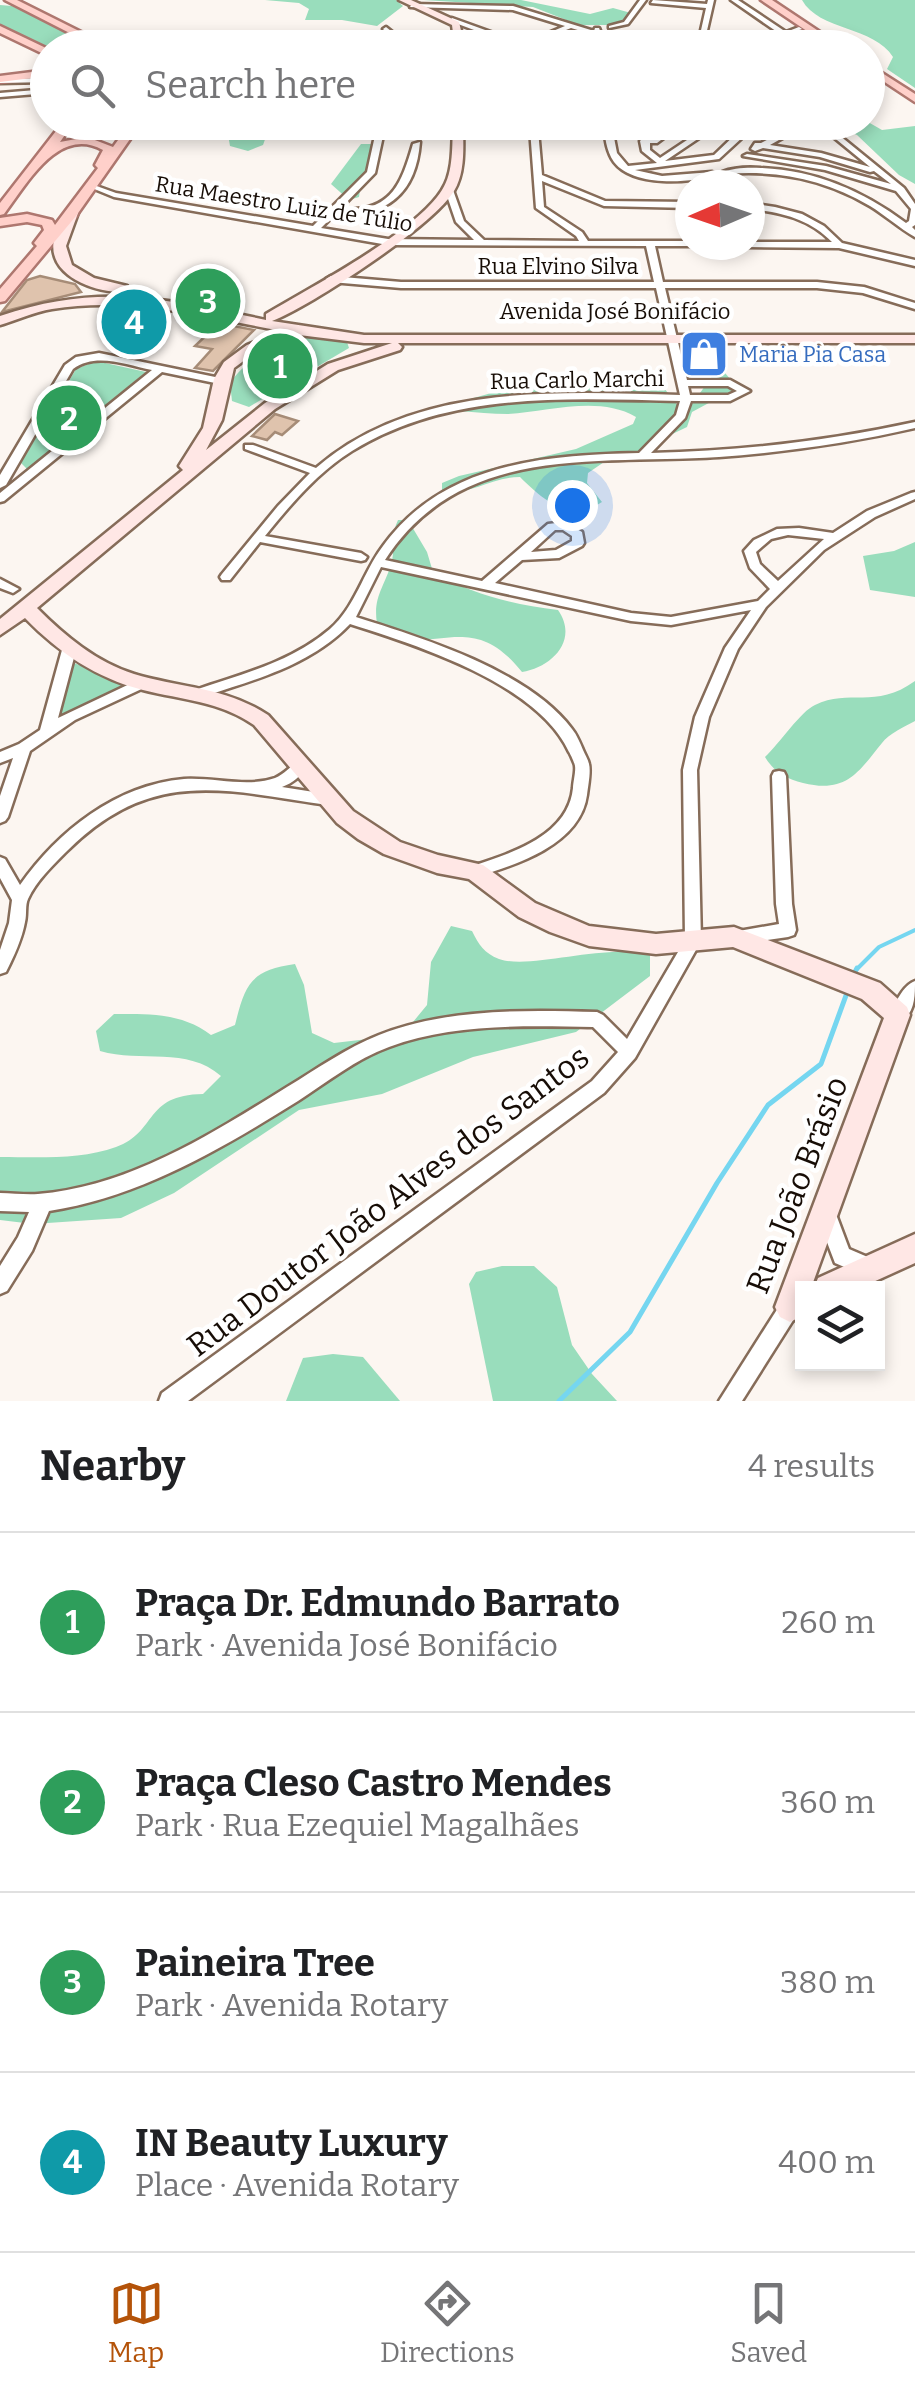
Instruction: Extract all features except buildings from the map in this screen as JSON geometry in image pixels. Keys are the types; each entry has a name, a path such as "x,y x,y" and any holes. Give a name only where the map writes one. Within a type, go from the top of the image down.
{"main road":[{"path":"10,0 71,30"},
{"path":"756,0 799,29"},
{"path":"766,0 811,30"},
{"path":"0,3 24,7"},
{"path":"408,3 446,15 452,30"},
{"path":"0,29 30,44"},
{"path":"0,80 30,78"},
{"path":"885,79 915,99"},
{"path":"885,87 915,107"},
{"path":"0,211 55,140"},
{"path":"124,140 61,231 57,247 60,260 82,279 107,286 271,328 316,326"},
{"path":"158,501 208,435 218,405 220,381 238,357 331,278 438,204 449,190 455,172 457,140"},
{"path":"44,156 63,144 99,142 109,149 101,172"},
{"path":"14,193 16,206 37,212 65,207 87,191"},
{"path":"15,277 72,213"},
{"path":"0,222 26,218 40,220 50,227 0,298"},
{"path":"94,297 94,289 107,286"},
{"path":"0,321 36,306 94,297 271,328 298,330 316,326"},
{"name":"Avenida José Bonifácio","path":"316,326 368,334 915,337"},
{"name":"Avenida José Bonifácio","path":"298,330 452,338 671,336"},
{"path":"333,367 360,352 368,334"},
{"name":"Avenida José Bonifácio","path":"0,629 264,411 333,367 368,354 452,338"},
{"path":"218,405 239,413 264,411"},
{"path":"26,608 69,650 143,683 203,692 245,708 261,720 344,817 392,848 437,864 476,871 527,910 589,936 656,944 734,937 871,991 898,1016"},
{"name":"Rua João Brásio","path":"804,1281 898,1016"},
{"path":"843,1281 915,1248"}],"street":[{"path":"610,30 620,29 643,0"},
{"path":"734,0 778,30"},
{"path":"653,2 711,3 704,30"},
{"path":"446,15 513,8 594,30"},
{"path":"446,15 477,15"},
{"path":"446,15 486,30"},
{"path":"562,30 573,25"},
{"path":"0,95 30,92"},
{"path":"314,230 371,173 379,140"},
{"path":"535,140 540,208 585,243"},
{"path":"610,140 614,155 627,169 675,177"},
{"path":"655,140 644,140 646,151 660,163"},
{"path":"660,163 694,140"},
{"path":"627,169 716,157 734,140"},
{"path":"730,170 769,140"},
{"path":"765,175 792,174 844,187 865,197 911,231 914,209 901,190 841,140"},
{"path":"334,211 368,214 391,200 409,174 416,144"},
{"path":"758,145 822,156 885,175"},
{"path":"747,156 826,168 901,190"},
{"path":"538,176 586,198 618,205 675,205"},
{"path":"538,191 560,186"},
{"path":"449,190 464,228 482,243"},
{"name":"Rua Maestro Luiz de Túlio","path":"87,191 388,242 675,244"},
{"path":"438,204 454,206"},
{"path":"765,209 797,215 829,232 839,245"},
{"path":"570,243 573,230"},
{"path":"573,230 630,244"},
{"path":"649,449 681,416 686,398 650,244"},
{"path":"765,245 839,245 915,263"},
{"name":"Rua Elvino Silva","path":"331,278 401,285 844,287 915,304"},
{"path":"0,485 69,367 80,359 99,356 220,381"},
{"path":"0,499 160,368"},
{"name":"Rua Carlo Marchi","path":"226,577 318,472 349,447 391,427 471,402 738,397 745,391 730,383 684,384"},
{"path":"649,449 662,456 794,448 915,425"},
{"path":"249,447 318,472"},
{"path":"203,692 264,672 301,654 348,620 378,562 408,522 433,501 473,480 541,461 649,449 688,455"},
{"path":"693,941 690,770 713,687 762,604 833,537 871,514 915,496"},
{"path":"778,589 754,565 750,552 756,543 767,534 784,532 833,537"},
{"path":"258,538 361,556"},
{"path":"484,586 521,556"},
{"path":"378,562 631,617 671,621 762,604"},
{"path":"714,615 728,618 744,631"},
{"path":"348,620 425,642 525,695 565,730 582,758 584,786 574,814 554,835 526,852 476,871"},
{"path":"46,731 69,650"},
{"path":"0,758 24,748 70,716 143,683"},
{"path":"0,817 24,748"},
{"path":"253,790 286,780 300,766"},
{"path":"734,937 788,930 780,776"},
{"path":"0,967 18,920 20,898 57,849 101,816 140,796 180,785 328,799"},
{"path":"4,871 35,879"},
{"path":"4,871 20,898"},
{"name":"Rua Doutor João Alves dos Santos","path":"170,1401 598,1087 629,1052 693,941"},
{"name":"Rua João Brásio","path":"898,1016 915,988"},
{"path":"0,1202 44,1202 107,1188 158,1168 385,1040 418,1030 495,1022 596,1020 629,1052"},
{"path":"0,1284 25,1244 44,1202"},
{"path":"826,1212 842,1256 871,1268"},
{"name":"Rua João Brásio","path":"730,1401 795,1305"}],"green space":[{"path":"265,0 396,0 403,6 377,26 342,20 305,20 309,9 299,3"},
{"path":"424,0 521,0 590,14 613,8 631,13 623,25 579,25 533,7"},
{"path":"802,0 915,0 915,88 887,69 893,57 885,48 885,30 851,30 810,10"},
{"path":"0,5 12,6 64,30 30,30 30,42 0,25"},
{"path":"915,126 915,184 899,175 862,140 885,140 885,130"},
{"path":"229,140 265,140 263,145 248,151 230,146"},
{"path":"361,144 372,144 370,158 359,197 349,200 331,184"},
{"path":"300,337 347,342 349,348 249,407 232,401 230,383 244,367 270,349"},
{"path":"96,361 146,372 27,469 21,463 76,369"},
{"path":"725,373 733,390 692,412 687,427 664,438 651,454 607,460 588,473 587,483 602,502 590,508 558,506 520,477 442,493 442,483 459,476 576,449 633,424 636,417 621,410 590,406 508,414 459,411 463,401 516,386 646,381 660,383 679,407 692,404 713,375"},
{"path":"398,520 408,520 427,552 433,572 494,597 558,610 565,632 559,650 543,664 522,672 504,653 486,642 453,637 400,639 379,633 377,602 392,561"},
{"path":"915,542 915,597 870,590 863,556 894,551"},
{"path":"72,662 128,686 59,716"},
{"path":"915,681 915,721 888,736 858,771 841,783 818,786 797,781 776,771 765,757 815,705 839,698 887,695"},
{"path":"451,926 472,931 489,954 499,959 530,961 612,952 650,955 650,976 576,1032 473,1057 382,1094 299,1110 174,1193 121,1218 33,1224 0,1220 0,1157 73,1156 116,1147 139,1133 160,1107 184,1096 203,1094 221,1076 194,1061 100,1051 96,1031 114,1014 177,1019 211,1035 235,1025 242,999 259,975 295,964 304,985 312,1033 334,1043 368,1039 413,1022 427,1005 431,962"},
{"path":"502,1266 534,1266 557,1287 572,1345 617,1401 493,1401 469,1284 476,1272"},
{"path":"333,1354 363,1357 400,1401 286,1401 303,1358"}],"waterway":[{"path":"856,970 879,947 915,930"},
{"path":"853,976 856,970"},
{"path":"559,1401 630,1332 717,1183 768,1105 821,1064 848,990"}],"place":[{"name":"Paineira Tree","path":"208,301"},
{"name":"IN Beauty Luxury","path":"134,322"},
{"name":"Maria Pia Casa","path":"704,354"},
{"name":"Praça Dr. Edmundo Barrato","path":"280,366"},
{"name":"Praça Cleso Castro Mendes","path":"69,418"}]}
